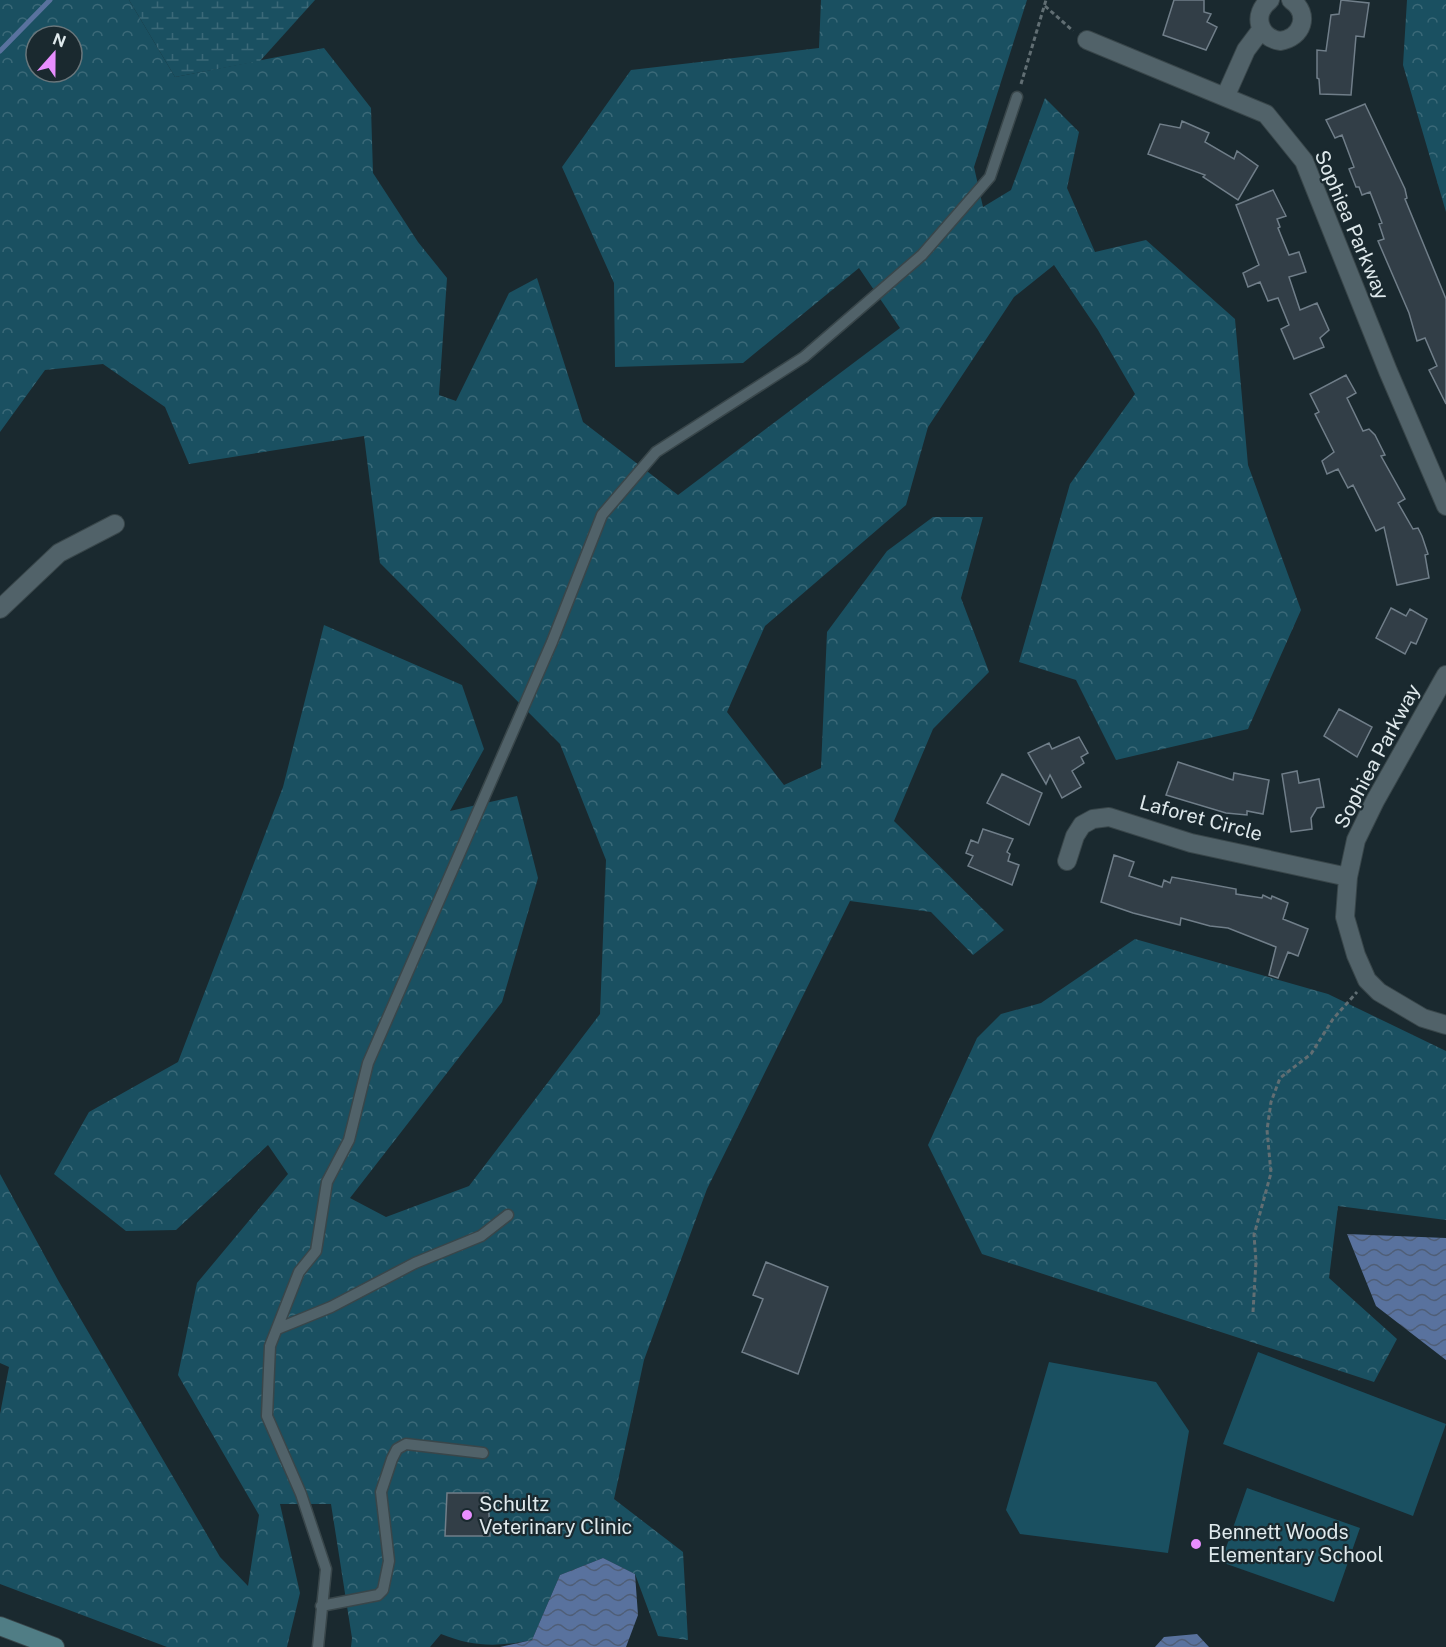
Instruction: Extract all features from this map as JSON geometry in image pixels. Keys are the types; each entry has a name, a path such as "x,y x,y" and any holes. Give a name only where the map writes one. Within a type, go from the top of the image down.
{"street":[{"path":"1269,0 1258,16 1261,30 1272,40 1287,40 1299,31 1302,17 1300,9 1291,0"},
{"path":"1226,96 1246,50 1261,30"},
{"name":"Sophiea Parkway","path":"1088,40 1266,114 1304,161 1388,371 1446,506"},
{"path":"0,609 59,553 115,524"},
{"name":"Sophiea Parkway","path":"1446,675 1374,801 1356,840 1348,877 1345,917 1356,955 1367,980 1379,992 1423,1018 1446,1025"},
{"name":"Laforet Circle","path":"1068,861 1075,836 1082,825 1093,819 1109,817 1191,843 1348,877"},
{"path":"0,1626 55,1647"}],"lane":[{"path":"318,1647 326,1569 300,1494 267,1416 270,1346 299,1272 316,1251 327,1182 349,1140 368,1063 552,642 602,515 656,452 804,357 922,255 990,177 1017,97"},
{"path":"277,1329 331,1307 415,1263 482,1236 508,1215"},
{"path":"321,1606 378,1595 383,1590 389,1561 381,1492 397,1449 406,1444 483,1453"}],"path":[{"path":"1017,97 1047,0"},
{"path":"1045,5 1068,28 1088,40"},
{"path":"1253,1312 1256,1246 1254,1234 1271,1173 1267,1130 1271,1102 1280,1078 1311,1054 1333,1019 1367,980"}],"green space":[{"path":"0,0 129,0 175,77 324,48 371,108 373,173 418,242 447,278 439,395 456,401 509,293 537,278 583,422 678,495 900,328 859,268 743,363 615,367 614,283 562,167 631,70 819,48 821,0 1027,0 974,167 983,207 1011,190 1045,98 1079,132 1067,188 1095,252 1146,240 1235,319 1248,465 1301,610 1248,729 1116,760 1076,680 1019,662 1070,484 1135,394 1098,330 1054,265 1014,297 928,427 906,505 765,626 727,712 784,785 821,768 827,632 887,551 933,517 983,517 961,598 989,672 933,729 894,821 1004,930 973,955 931,912 850,901 707,1189 644,1360 614,1499 683,1552 688,1640 658,1636 635,1574 603,1558 560,1575 532,1640 508,1644 486,1644 464,1641 441,1634 430,1647 351,1647 352,1638 331,1504 280,1504 300,1593 287,1647 167,1647 0,1584 0,1414 9,1367 0,1363 0,1174 59,1282 220,1557 248,1586 259,1515 178,1375 197,1283 288,1174 268,1145 176,1230 126,1231 54,1174 89,1112 178,1062 283,787 324,625 462,685 484,749 450,811 517,796 538,878 502,1002 350,1198 386,1217 469,1186 600,1014 606,860 560,744 380,563 364,436 189,464 165,407 103,364 45,370 0,432"},
{"path":"129,0 315,0 260,61 175,77"},
{"path":"1407,0 1446,0 1446,212 1403,65"},
{"path":"1135,939 1328,994 1446,1051 1446,1220 1338,1206 1329,1278 1397,1339 1374,1382 982,1254 928,1145 977,1038 1001,1014 1041,1003"},
{"path":"1258,1352 1446,1424 1413,1516 1223,1444"},
{"path":"1049,1362 1156,1382 1189,1431 1168,1553 1020,1534 1006,1510"},
{"path":"1247,1488 1360,1528 1334,1602 1221,1562"}],"water":[{"path":"1347,1234 1446,1238 1446,1360 1376,1306"},
{"path":"603,1558 635,1574 638,1615 626,1647 500,1647 532,1640 560,1575"},
{"path":"1197,1634 1209,1647 1155,1647 1164,1637"}],"building":[{"path":"1174,0 1204,0 1204,12 1211,14 1207,22 1217,27 1206,50 1163,35"},
{"path":"1341,0 1369,3 1364,37 1356,36 1351,95 1320,94 1317,78 1317,50 1326,51 1331,15 1339,14"},
{"path":"1365,104 1405,189 1407,198 1405,199 1446,299 1446,404 1429,370 1437,366 1425,338 1417,341 1409,313 1378,241 1384,239 1379,224 1382,223 1370,192 1362,195 1359,187 1356,187 1349,169 1354,167 1342,135 1335,138 1326,120"},
{"path":"1182,121 1209,133 1205,142 1234,159 1237,151 1258,166 1238,200 1203,177 1205,175 1148,154 1160,124 1180,128"},
{"path":"1273,190 1286,216 1277,219 1280,227 1278,228 1289,255 1299,252 1306,272 1289,277 1300,310 1317,303 1329,330 1320,338 1324,347 1294,359 1281,329 1289,325 1278,298 1268,301 1260,282 1248,287 1243,273 1259,265 1236,205"},
{"path":"1346,375 1356,393 1347,398 1363,431 1369,429 1375,435 1385,455 1381,456 1405,499 1398,503 1413,529 1418,528 1422,536 1428,554 1425,555 1429,578 1397,585 1384,527 1376,531 1353,485 1348,488 1338,469 1327,474 1322,461 1334,452 1315,414 1319,412 1310,394"},
{"path":"1391,608 1406,616 1410,609 1427,619 1416,644 1411,642 1405,654 1376,638"},
{"path":"1339,709 1372,727 1357,757 1324,736"},
{"path":"1079,737 1088,753 1081,757 1084,763 1072,771 1081,787 1062,798 1050,775 1046,784 1028,753 1049,743 1052,749"},
{"path":"1178,762 1233,780 1234,773 1269,780 1263,814 1247,811 1247,815 1226,813 1166,795"},
{"path":"1297,771 1299,783 1319,779 1324,807 1317,808 1311,818 1312,829 1291,832 1282,774"},
{"path":"1002,774 1042,793 1029,825 987,803"},
{"path":"983,829 1013,839 1007,852 1010,854 1008,861 1019,865 1012,885 968,866 973,856 966,853 971,840 978,843"},
{"path":"1114,855 1134,862 1129,876 1162,887 1164,880 1170,883 1172,877 1236,889 1236,894 1262,898 1263,895 1271,899 1272,896 1288,903 1283,919 1308,929 1298,956 1288,952 1278,978 1269,975 1276,947 1228,928 1181,918 1180,925 1101,902"},
{"path":"766,1262 828,1287 798,1374 742,1352 763,1299 753,1295"},
{"name":"Schultz Veterinary Clinic","path":"447,1493 488,1493 490,1536 445,1536"}],"waterway":[{"path":"0,51 50,0"}],"place":[{"name":"Schultz Veterinary Clinic","path":"467,1515"},
{"name":"Bennett Woods Elementary School","path":"1196,1544"}]}
